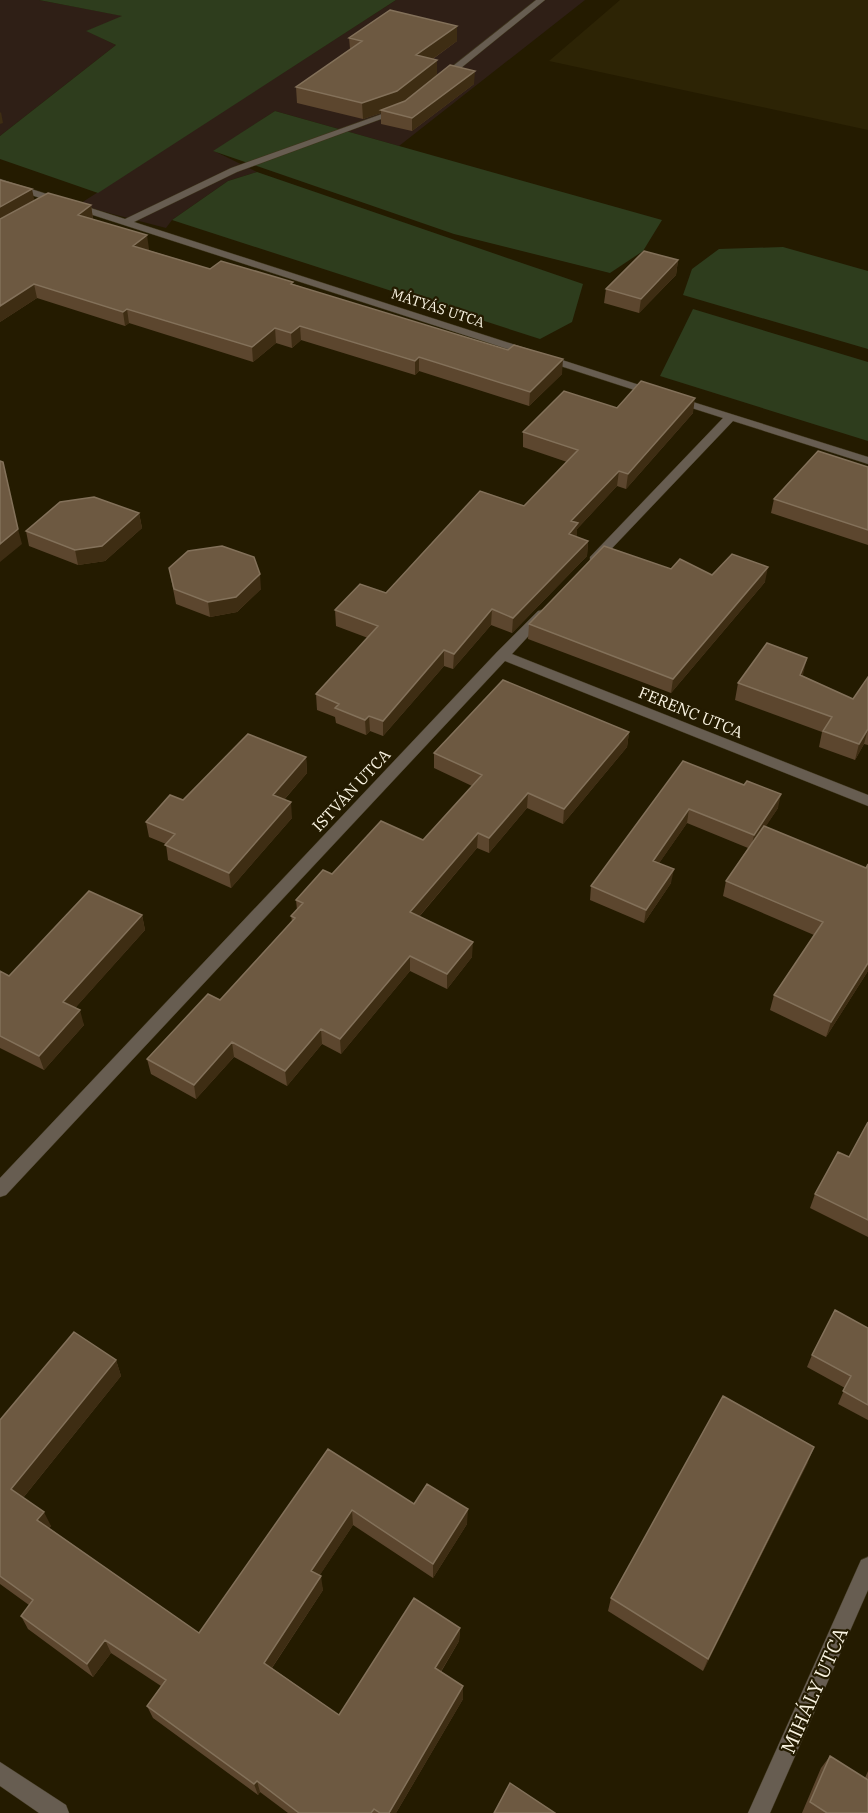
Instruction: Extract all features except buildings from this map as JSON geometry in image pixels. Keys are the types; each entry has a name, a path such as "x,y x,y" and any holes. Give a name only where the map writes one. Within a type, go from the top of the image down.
{"street":[{"path":"436,84 541,0"},
{"path":"124,223 234,170 389,116 410,104"},
{"name":"MÁTYÁS UTCA","path":"0,182 868,461"},
{"path":"41,206 51,200"},
{"path":"584,570 730,417"},
{"name":"ISTVÁN UTCA","path":"0,1190 551,604"},
{"name":"FERENC UTCA","path":"502,656 868,801"},
{"name":"MIHÁLY UTCA","path":"759,1813 868,1567"},
{"path":"0,1773 58,1813"}],"shaded area":[{"path":"0,0 39,0 124,16 87,31 116,45 0,136"},
{"path":"396,0 585,0 399,146 275,111 214,151 257,172 228,181 172,220 166,228 78,205"},
{"path":"620,0 868,0 868,130 549,61"}],"green space":[{"path":"39,0 396,0 98,193 0,159 0,136 116,45 86,31 122,16"},
{"path":"275,111 662,220 643,251 610,273 454,234 213,151"},
{"path":"257,172 583,284 572,322 540,339 172,220 228,181"},
{"path":"783,247 868,271 868,349 683,295 692,269 719,249"},
{"path":"693,309 868,362 868,441 660,376"}]}
